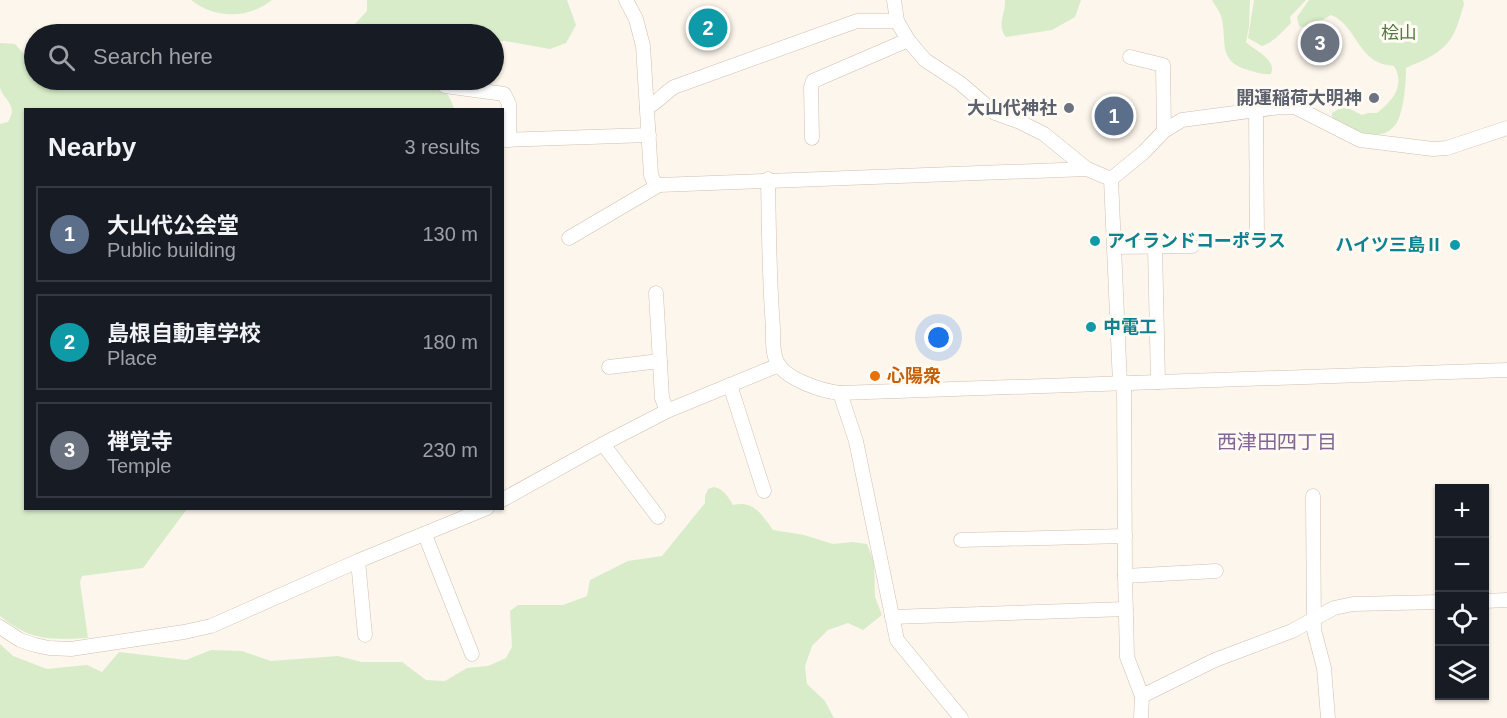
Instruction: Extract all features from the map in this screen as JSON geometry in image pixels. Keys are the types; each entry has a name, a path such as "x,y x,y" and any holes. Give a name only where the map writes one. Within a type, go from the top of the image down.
{"street":[{"path":"626,0 641,32 651,175 654,182 659,185"},
{"path":"894,0 897,21 908,40 925,60 960,83 995,113 1044,134 1087,169 1111,179"},
{"path":"647,107 653,105 665,92 674,87 857,21 897,21"},
{"path":"812,138 811,87 813,81 908,40"},
{"path":"1130,57 1163,65 1164,131"},
{"path":"474,90 504,94 508,100 506,140 649,135"},
{"path":"1111,179 1144,152 1164,131 1190,118 1281,107 1295,108 1360,140 1433,149 1447,148 1507,128"},
{"path":"1256,110 1257,240"},
{"path":"569,238 659,185 768,179 1087,169"},
{"path":"768,179 771,302 774,353 778,365 810,385 840,393 1507,370"},
{"path":"1111,179 1122,384 1127,657 1142,696 1141,718"},
{"path":"1114,247 1192,246"},
{"path":"1155,247 1158,382"},
{"path":"656,293 662,398 667,411"},
{"path":"609,368 660,362"},
{"path":"504,499 667,411 778,365"},
{"path":"730,385 764,491"},
{"path":"840,393 856,441 897,640 961,718"},
{"path":"603,444 658,516"},
{"path":"1313,496 1313,619 1325,672 1328,718"},
{"path":"0,627 20,640 49,648 91,647 211,626 358,561 482,510"},
{"path":"425,535 472,654"},
{"path":"961,540 1125,536"},
{"path":"358,561 365,635"},
{"path":"1125,576 1216,571"},
{"path":"1489,601 1507,600"},
{"path":"1142,696 1215,660 1292,631 1343,606 1435,602"},
{"path":"892,617 1126,609"}],"green space":[{"path":"191,0 272,0 253,11 232,14 210,11"},
{"path":"367,0 567,0 576,25 566,43 550,49 504,41 504,24 355,24 367,11"},
{"path":"1005,0 1081,0 1075,17 1052,30 1006,37 1002,28"},
{"path":"1212,0 1250,0 1246,42 1268,60 1271,64 1271,74 1248,70 1231,61 1225,49 1221,16"},
{"path":"1254,0 1306,0 1290,17 1291,23 1274,40 1262,46 1248,38"},
{"name":"桧山","path":"1309,0 1463,0 1464,4 1449,42 1437,53 1406,68 1403,105 1396,124 1389,131 1373,135 1346,127 1332,117 1332,113 1344,106 1362,115 1377,113 1396,92 1399,80 1394,66 1372,59 1345,25 1331,15 1311,26 1299,26 1297,17"},
{"path":"0,43 15,44 24,54 24,90 445,90 454,108 24,108 24,510 186,510 143,568 82,576 80,582 88,638 42,637 21,630 0,616 0,124 8,122 12,111 0,88"},
{"path":"714,487 723,491 733,505 747,505 757,510 773,530 804,535 833,544 853,542 867,544 874,562 875,597 882,615 863,630 848,623 828,630 812,646 805,666 807,684 825,701 834,718 0,718 0,644 13,656 47,669 87,665 102,672 119,652 186,660 211,650 242,651 271,661 338,656 362,662 402,662 426,680 445,681 467,668 488,666 506,658 512,647 510,611 518,605 563,605 587,596 590,580 628,561 662,556 705,503 708,489"}],"place":[{"name":"島根自動車学校","path":"708,28"},
{"name":"禅覚寺","path":"1320,43"},
{"name":"開運稲荷大明神","path":"1374,98"},
{"name":"大山代神社","path":"1069,108"},
{"name":"大山代公会堂","path":"1114,116"},
{"name":"アイランドコーポラス","path":"1095,241"},
{"name":"ハイツ三島Ⅱ","path":"1455,245"},
{"name":"中電工","path":"1091,327"},
{"name":"心陽衆","path":"875,376"}],"district":[{"name":"西津田四丁目","path":"1277,442"}]}
